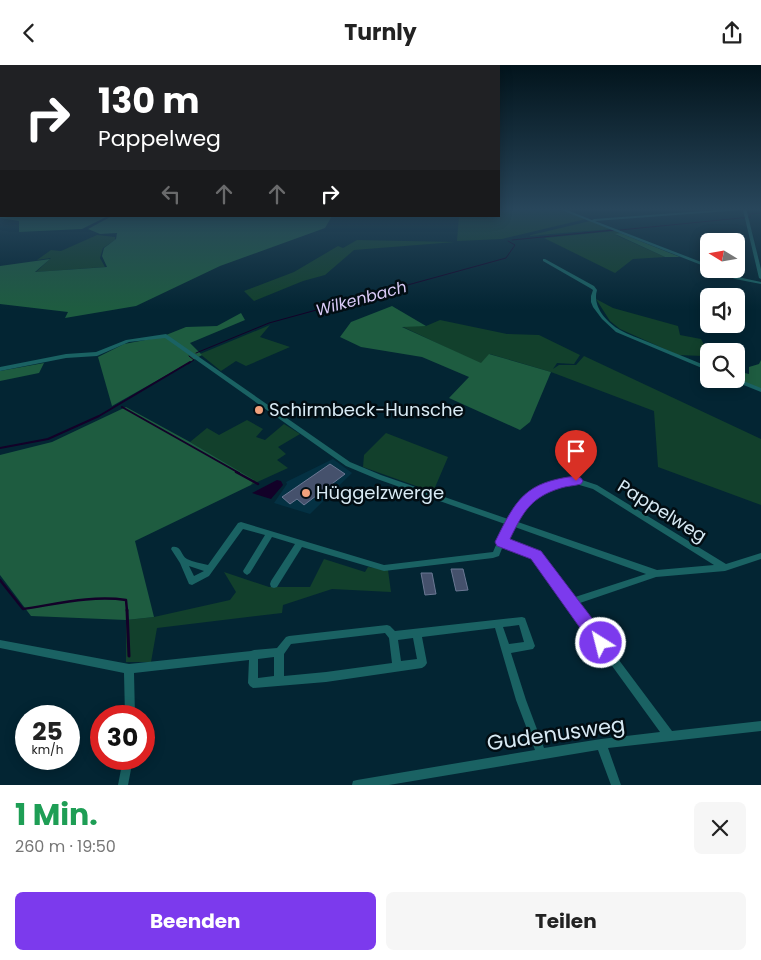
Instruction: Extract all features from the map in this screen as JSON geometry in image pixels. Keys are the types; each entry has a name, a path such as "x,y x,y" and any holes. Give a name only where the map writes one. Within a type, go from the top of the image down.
{"street":[{"path":"645,242 700,263"},
{"path":"753,242 761,278"},
{"path":"544,260 592,287 595,290 592,296 593,303 606,322 618,331 700,365"},
{"path":"735,278 761,283"},
{"path":"0,369 66,356 100,354 128,341 166,336 348,464 509,524 657,574"},
{"path":"745,384 761,390"},
{"name":"Pappelweg","path":"502,542 509,524 528,498 559,483 576,481 595,487 725,568"},
{"path":"175,549 192,581 206,574 241,525 384,568 493,555 496,554 502,542 536,555 670,737"},
{"path":"247,571 270,534"},
{"path":"274,584 300,543"},
{"path":"571,602 657,574 725,568 761,556"},
{"path":"183,561 209,569"},
{"path":"393,636 522,621 530,646 506,649"},
{"path":"498,624 521,700 541,753"},
{"path":"279,681 279,652 290,640 387,629 393,636 397,666"},
{"path":"254,654 253,683 326,677 422,663 417,633"},
{"path":"0,644 129,669 279,652"},
{"path":"129,669 130,705"},
{"name":"Gudenusweg","path":"361,785 601,744 761,726"},
{"path":"601,744 616,785"},
{"path":"123,785 126,770"}],"shaded area":[{"name":"Hüggelzwerge","path":"333,459 352,473 310,514 274,503 287,484 286,482"},
{"path":"277,480 281,481 283,485 271,499 252,493"}],"green space":[{"path":"82,242 113,242 103,248 100,258 105,267 36,272 51,258 37,260 51,250 61,251"},
{"path":"113,242 287,242 220,266 136,306 65,318 68,312 0,304 0,266 50,259 35,272 107,267 102,256 104,248"},
{"path":"354,242 455,242 354,250 325,275 303,281 254,301 244,291 294,272 338,246 343,248"},
{"path":"551,242 631,242 665,257 633,259 615,273"},
{"path":"632,242 642,242 680,257 665,257"},
{"path":"596,299 613,308 678,326 680,335 701,339 703,343 700,343 700,356 678,355 620,329 610,321"},
{"path":"392,306 426,326 402,327 481,363 489,354 551,372 530,422 520,430 449,398 469,377 422,357 361,347 340,337 351,322"},
{"path":"241,313 245,320 190,343 202,355 112,406 98,357 124,344 161,337 186,327 217,326"},
{"path":"440,320 507,334 539,335 580,355 574,364 557,363 553,369 559,365 576,365 584,356 761,439 761,505 658,467 654,411 551,372 490,354 481,364 401,326 426,326"},
{"path":"270,325 260,337 290,347 246,366 236,361 221,371 200,354"},
{"path":"761,360 761,389 745,383 745,373 749,374 749,367 759,364"},
{"path":"44,363 39,373 0,381 0,371"},
{"path":"126,407 254,480 251,485 135,541 154,617 126,620 31,616 0,575 0,455 52,442"},
{"path":"247,420 263,429 256,437 265,440 284,424 300,434 278,447 286,454 277,460 288,468 251,485 253,480 190,442 207,428 219,435"},
{"path":"386,433 448,457 433,492 363,467 364,455"},
{"path":"324,559 365,572 368,567 388,570 391,592 332,589 283,605 282,613 157,628 151,662 126,662 126,620 154,617 230,600 236,592 224,572 269,587 310,587"}],"building":[{"name":"Hüggelzwerge","path":"330,464 345,474 304,505 297,499 290,504 282,497"},
{"path":"451,569 463,569 468,590 456,591"},
{"path":"421,573 432,573 436,594 425,595"}],"waterway":[{"name":"Wilkenbach","path":"196,353 269,323 506,258 515,245 509,242"},
{"name":"Wilkenbach","path":"188,364 194,360 189,356"},
{"name":"Wilkenbach","path":"0,448 48,439 99,416 190,362"},
{"path":"122,407 239,473"},
{"path":"236,472 258,484"},
{"path":"0,580 23,609 74,601 113,599 126,600 127,611"},
{"path":"127,610 129,656"}],"place":[{"name":"Schirmbeck-Hunsche","path":"259,410"},
{"name":"Hüggelzwerge","path":"306,493"}],"route":[{"path":"576,481 559,483 540,490 528,498 509,524 502,542 536,555 601,643"}]}
